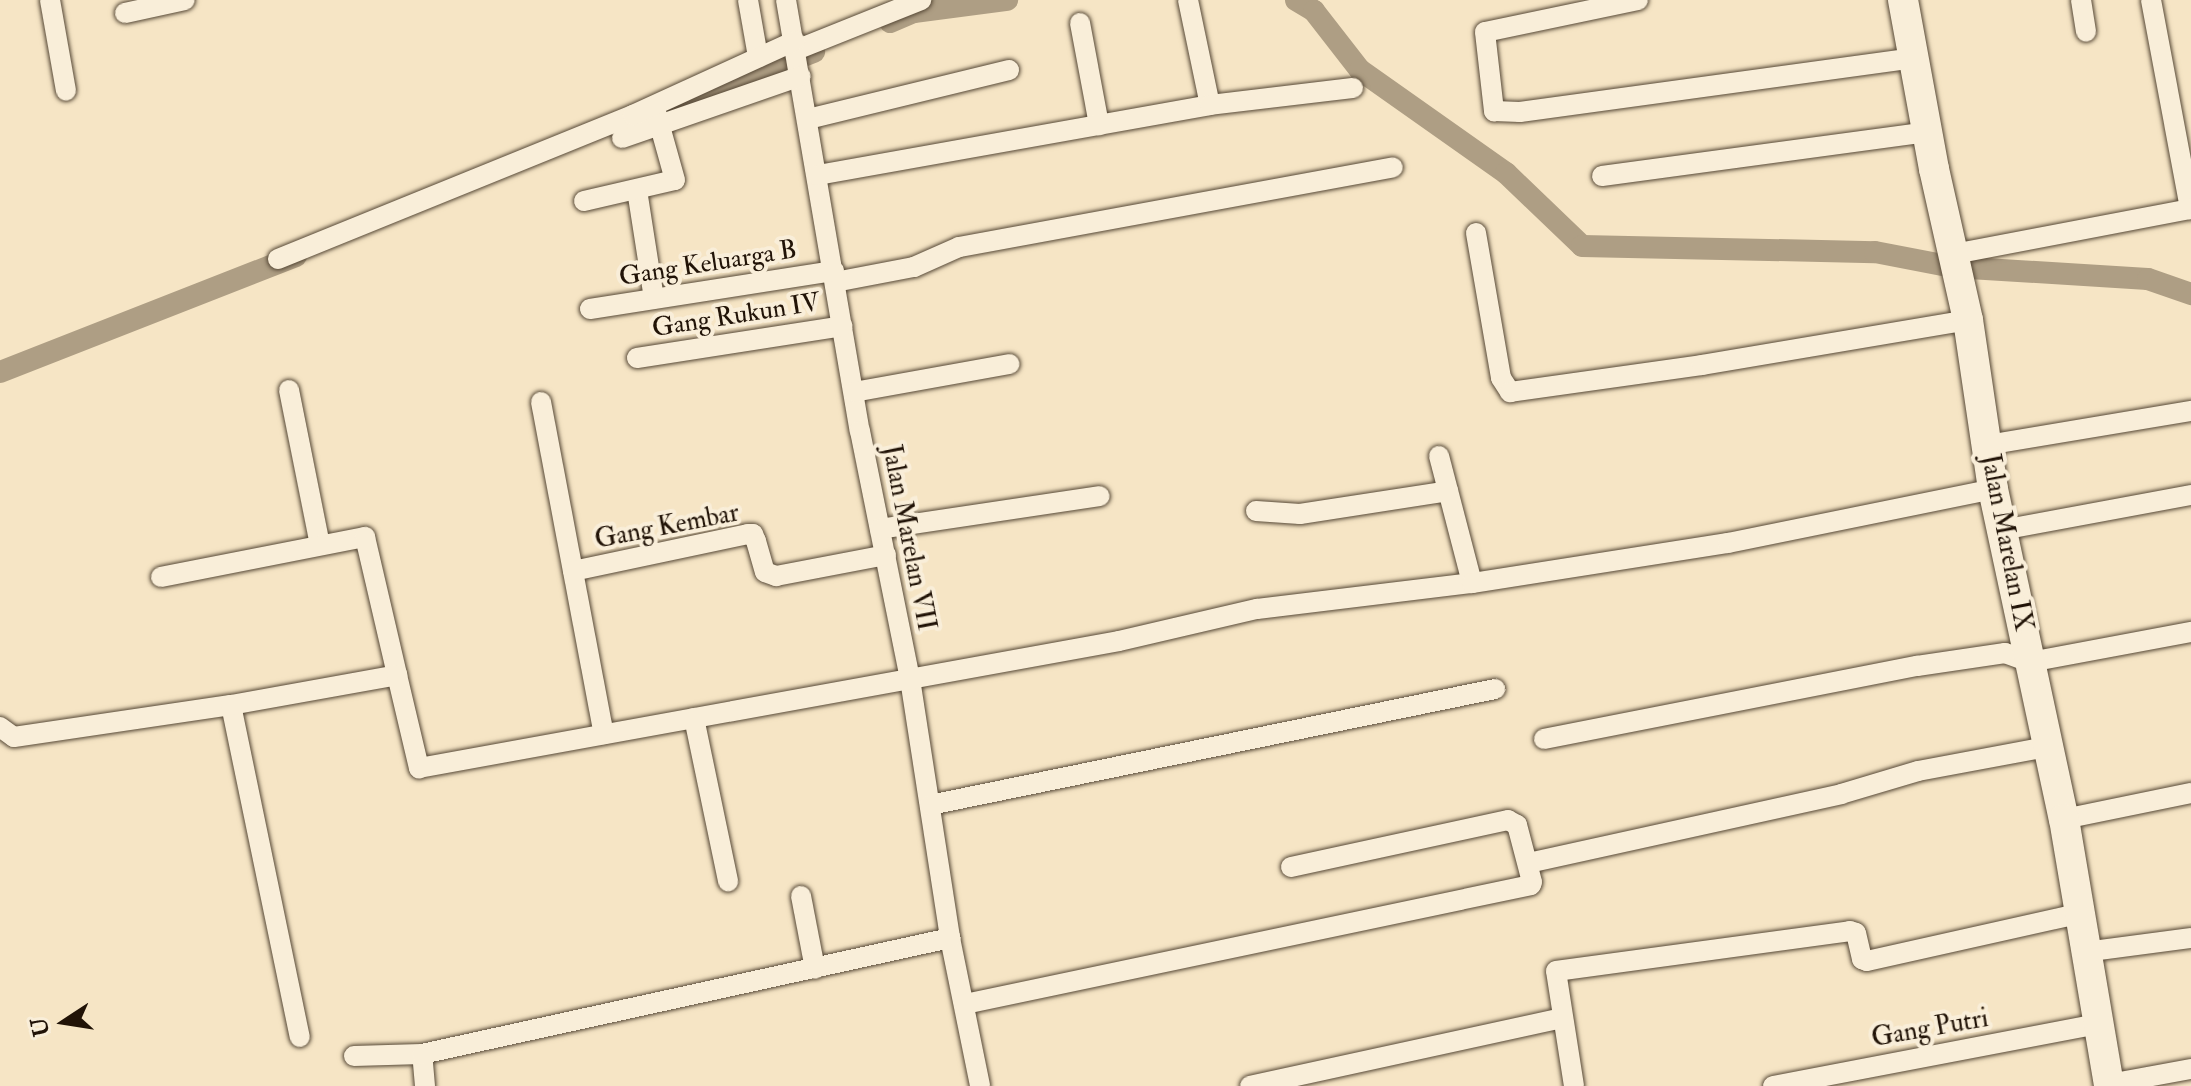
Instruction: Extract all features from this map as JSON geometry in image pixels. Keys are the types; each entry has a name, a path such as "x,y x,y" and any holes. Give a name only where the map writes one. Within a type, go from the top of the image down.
{"main road":[{"name":"Jalan Marelan IX","path":"1903,0 1927,132 1968,320 1993,489 2046,747 2064,819 2084,952 2109,1085"}],"street":[{"path":"50,0 66,91"},
{"path":"125,13 185,0"},
{"path":"748,0 758,57"},
{"name":"Jalan Marelan VII","path":"786,0 854,392 910,679 950,938 980,1086"},
{"path":"278,259 657,115 798,58 921,0"},
{"path":"1188,0 1210,105"},
{"path":"1638,0 1485,32 1494,111 1520,112 1914,58"},
{"path":"2081,0 2086,32"},
{"path":"1957,268 2191,209 2151,0"},
{"path":"1080,23 1099,125"},
{"path":"622,138 758,57 798,58"},
{"path":"808,119 1009,70"},
{"path":"818,175 1210,105 1353,88"},
{"path":"584,201 675,180 657,115"},
{"path":"1602,176 1927,132"},
{"name":"Gang Keluarga B","path":"590,309 914,267 959,247 1393,167"},
{"path":"637,190 654,299"},
{"path":"1476,233 1501,378 1510,392 1702,365 1968,320"},
{"name":"Gang Rukun IV","path":"637,358 843,326"},
{"path":"854,392 1009,364"},
{"path":"289,390 320,545"},
{"path":"541,402 604,734"},
{"path":"1987,445 2191,411"},
{"path":"1439,456 1472,583"},
{"path":"161,577 365,537 419,768 1119,641 1257,609 1472,583 1806,530 1993,489"},
{"path":"1256,511 1300,514 1448,491"},
{"path":"2002,530 2191,495"},
{"path":"880,529 1100,496"},
{"name":"Gang Kembar","path":"573,571 748,534 753,534 765,572 776,576 886,555"},
{"path":"1544,739 1917,666 2005,653 2030,662 2191,632"},
{"path":"0,727 14,737 231,705 397,675"},
{"path":"930,805 1495,689"},
{"path":"231,705 300,1037"},
{"path":"694,718 728,881"},
{"path":"1528,863 1841,794 1918,771 2046,747"},
{"path":"2064,819 2191,793"},
{"path":"965,1004 1531,885 1517,825 1508,820 1291,867"},
{"path":"801,896 815,969"},
{"path":"1569,1085 1556,971 1850,931 1856,933 1862,959 1867,961 2078,914"},
{"path":"354,1056 422,1054 950,938"},
{"path":"2084,952 2191,938"},
{"path":"1250,1086 1562,1018"},
{"name":"Gang Putri","path":"1773,1086 2097,1024"},
{"path":"422,1054 425,1086"},
{"path":"2109,1085 2191,1069"}],"waterway":[{"path":"890,22 914,12 1007,0"},
{"path":"1296,0 1314,11 1360,70 1506,173 1582,246 1875,252 1953,267 2148,279 2191,294"},
{"path":"652,115 814,52"},
{"path":"0,372 296,256"}]}
